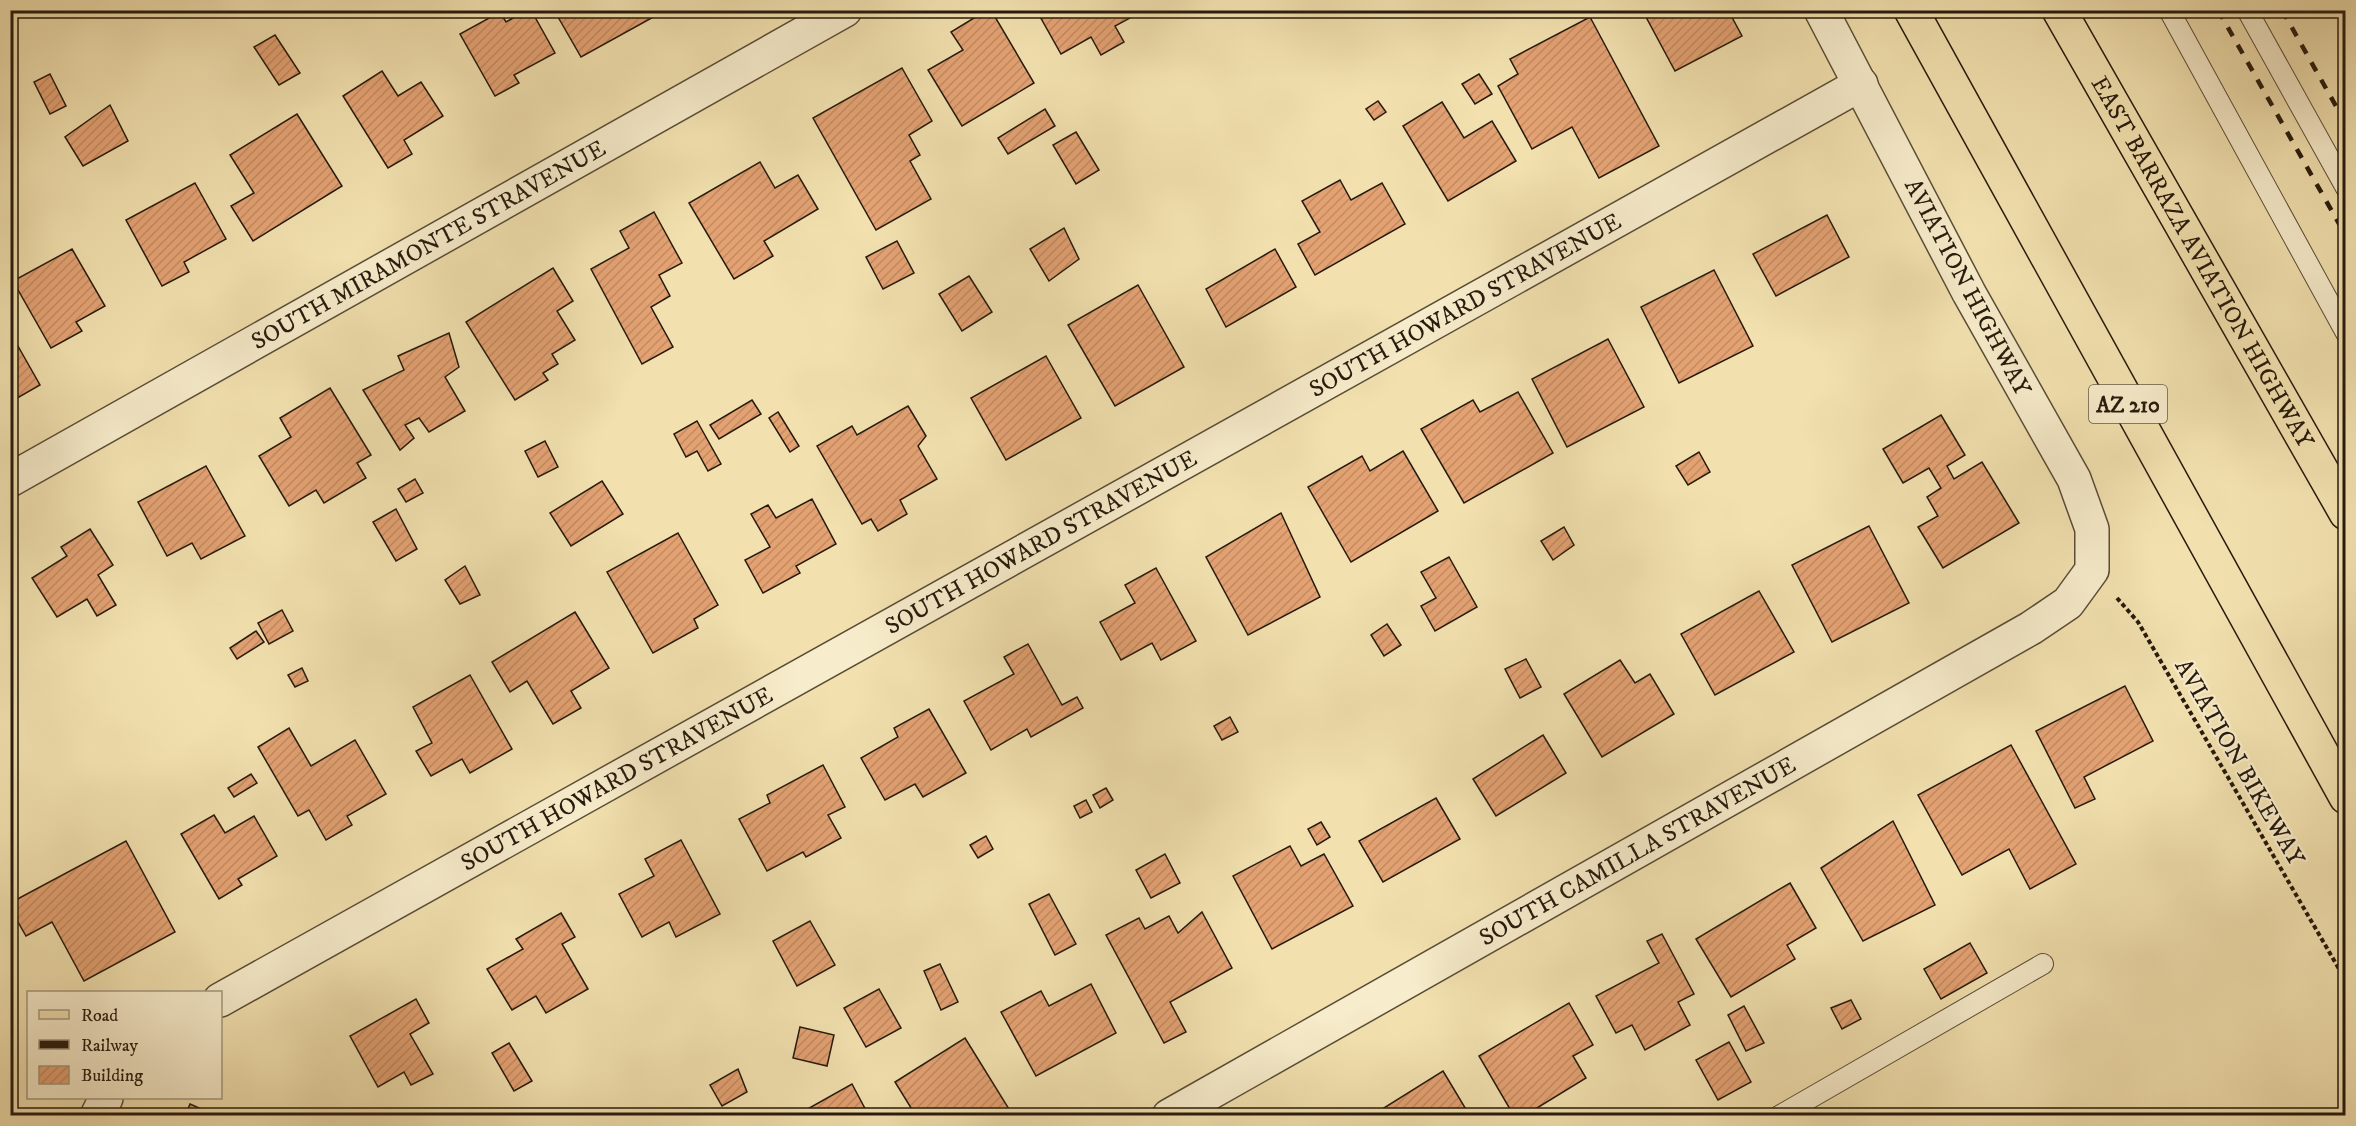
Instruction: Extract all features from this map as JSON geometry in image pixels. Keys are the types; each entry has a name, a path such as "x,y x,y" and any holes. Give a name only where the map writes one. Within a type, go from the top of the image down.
{"main road":[{"name":"AZ 210","path":"1911,10 2346,797"},
{"name":"EAST BARRAZA AVIATION HIGHWAY","path":"2059,10 2346,513"}],"street":[{"name":"SOUTH MIRAMONTE STRAVENUE","path":"10,480 845,10"},
{"name":"AVIATION HIGHWAY","path":"1821,10 1969,293 2074,479 2092,529 2092,570"},
{"name":"SOUTH HOWARD STRAVENUE","path":"222,999 1861,84"},
{"name":"SOUTH CAMILLA STRAVENUE","path":"1169,1116 2031,628 2068,603 2092,570"},
{"path":"97,1116 106,1099"}],"lane":[{"path":"2169,10 2346,333"},
{"path":"2247,10 2346,188"},
{"path":"1779,1116 2043,964"}],"path":[{"name":"AVIATION BIKEWAY","path":"2092,570 2138,622 2346,981"}],"building":[{"path":"531,10 555,53 514,75 519,83 495,96 460,34 500,12 506,22"},
{"path":"554,10 666,10 581,57"},
{"path":"987,10 991,10 1034,83 962,126 928,70 963,50 951,32"},
{"path":"1043,10 1126,10 1130,18 1115,26 1124,42 1101,55 1091,37 1061,54 1038,13"},
{"path":"1658,10 1728,10 1742,36 1675,71 1646,17"},
{"path":"1590,17 1659,146 1599,178 1572,127 1532,149 1498,86 1518,74 1510,59"},
{"path":"275,35 300,73 279,85 254,47"},
{"path":"902,68 932,121 909,135 920,155 910,161 931,199 876,230 813,118"},
{"path":"382,71 398,96 421,82 443,116 404,140 412,154 388,168 343,96"},
{"path":"50,74 66,106 50,114 34,82"},
{"path":"1479,74 1492,94 1475,104 1462,84"},
{"path":"1378,101 1386,112 1374,120 1366,109"},
{"path":"1442,102 1464,138 1492,121 1516,161 1448,201 1403,126"},
{"path":"110,105 128,141 83,166 65,137"},
{"path":"1045,109 1055,126 1008,154 998,138"},
{"path":"297,114 342,186 253,241 231,206 254,193 230,155"},
{"path":"1076,132 1099,170 1076,184 1053,145"},
{"path":"760,162 775,188 798,175 818,209 764,241 773,256 734,279 689,203"},
{"path":"1340,180 1351,200 1382,183 1405,224 1315,275 1298,244 1320,232 1302,201"},
{"path":"195,183 226,239 184,262 189,272 162,286 126,220"},
{"path":"654,212 682,263 659,275 670,296 651,307 673,347 642,364 591,269 629,248 620,231"},
{"path":"1827,215 1849,257 1776,296 1753,254"},
{"path":"1064,228 1079,259 1049,281 1030,249"},
{"path":"897,241 914,273 883,289 866,257"},
{"path":"72,249 105,306 76,322 82,331 51,348 13,281"},
{"path":"1275,249 1296,287 1226,327 1206,289"},
{"path":"553,268 573,301 557,311 575,340 552,354 558,364 543,373 548,380 515,400 466,322"},
{"path":"1714,270 1753,346 1679,383 1641,307"},
{"path":"969,276 992,312 962,331 939,294"},
{"path":"1138,285 1184,367 1115,406 1068,325"},
{"path":"10,332 40,385 12,401 10,399"},
{"path":"449,333 459,367 445,377 465,411 429,432 419,418 405,425 414,438 400,450 363,390 404,370 398,356"},
{"path":"1608,339 1644,407 1567,447 1532,379"},
{"path":"1046,356 1081,418 1006,460 971,398"},
{"path":"330,388 371,455 357,463 366,478 324,503 316,490 289,506 259,456 291,437 280,418"},
{"path":"1518,392 1553,453 1464,503 1421,429 1473,400 1480,412"},
{"path":"752,400 761,414 719,439 710,425"},
{"path":"908,406 926,436 918,446 937,479 900,500 907,514 878,531 871,519 862,524 817,446 852,426 857,435"},
{"path":"778,412 799,446 790,452 769,418"},
{"path":"1941,415 1965,455 1947,466 1954,479 1982,462 2019,523 1943,568 1918,527 1938,516 1927,497 1941,488 1929,468 1903,483 1883,449"},
{"path":"697,421 721,464 708,471 697,451 686,457 674,434"},
{"path":"545,441 558,467 538,477 525,451"},
{"path":"1403,451 1438,511 1351,562 1308,487 1362,456 1370,471"},
{"path":"1699,452 1710,472 1688,485 1676,466"},
{"path":"206,466 245,536 201,559 192,543 167,556 138,502"},
{"path":"415,479 423,493 406,502 398,489"},
{"path":"602,481 623,514 571,546 550,513"},
{"path":"812,499 836,544 796,566 800,573 763,593 745,560 770,547 751,514 768,505 776,518"},
{"path":"396,509 417,549 396,561 373,522"},
{"path":"1281,513 1320,597 1248,635 1206,557"},
{"path":"1869,526 1909,603 1832,642 1792,565"},
{"path":"1564,527 1574,545 1553,560 1541,541"},
{"path":"90,529 113,565 98,575 116,605 97,616 87,599 57,617 32,578 67,556 61,547"},
{"path":"678,533 718,605 694,619 698,628 653,653 607,572"},
{"path":"1449,557 1477,607 1435,631 1421,606 1436,598 1421,572"},
{"path":"465,566 480,595 460,604 445,580"},
{"path":"1156,568 1196,641 1161,660 1152,643 1121,660 1100,622 1135,603 1125,585"},
{"path":"1759,591 1794,652 1715,695 1681,634"},
{"path":"282,610 293,631 269,644 258,623"},
{"path":"575,612 609,668 571,691 581,708 553,724 527,681 510,692 492,662"},
{"path":"1387,624 1401,645 1384,656 1371,635"},
{"path":"256,631 264,642 237,659 230,648"},
{"path":"1028,644 1062,705 1077,697 1083,708 1031,737 1027,729 991,750 964,701 1014,674 1004,657"},
{"path":"1526,659 1541,687 1520,698 1505,669"},
{"path":"1620,660 1635,683 1650,674 1674,714 1602,757 1564,694"},
{"path":"302,668 308,681 295,687 288,675"},
{"path":"470,675 512,749 470,773 462,759 431,776 416,751 432,743 413,707"},
{"path":"2125,686 2153,741 2084,777 2095,799 2075,808 2036,731"},
{"path":"929,709 966,773 923,797 915,784 885,800 861,758 898,737 894,728"},
{"path":"1230,717 1238,732 1222,740 1214,726"},
{"path":"289,728 311,766 355,740 386,794 347,816 352,825 326,840 309,810 298,816 258,747"},
{"path":"1543,735 1566,773 1496,816 1473,779"},
{"path":"2011,745 2076,864 2030,889 2009,849 1962,875 1918,795"},
{"path":"823,765 845,807 828,815 841,838 806,857 803,852 767,871 739,819 770,803 767,795"},
{"path":"251,774 257,783 234,797 228,788"},
{"path":"1106,788 1113,800 1100,808 1093,795"},
{"path":"1436,798 1460,839 1383,882 1359,841"},
{"path":"1086,800 1092,812 1080,818 1074,806"},
{"path":"214,815 225,833 254,816 277,856 238,879 242,885 219,899 181,834"},
{"path":"1893,821 1935,905 1863,941 1821,868"},
{"path":"1321,822 1330,837 1317,845 1308,829"},
{"path":"986,836 993,849 978,858 970,845"},
{"path":"681,840 720,914 676,937 669,922 642,937 619,894 654,876 645,859"},
{"path":"126,841 175,932 84,981 52,922 26,936 10,908 10,903"},
{"path":"1290,846 1301,866 1324,854 1353,906 1272,949 1233,876"},
{"path":"1165,854 1180,883 1151,898 1136,870"},
{"path":"1790,883 1816,928 1787,945 1795,959 1731,997 1696,939"},
{"path":"1049,894 1076,944 1055,955 1029,904"},
{"path":"1202,912 1232,968 1170,1002 1186,1032 1164,1043 1106,935 1139,918 1145,929 1169,916 1178,933"},
{"path":"561,913 575,937 562,944 588,989 546,1013 536,996 512,1010 487,969 523,949 516,939"},
{"path":"810,921 835,965 797,986 773,941"},
{"path":"1662,934 1694,994 1678,1002 1690,1025 1645,1050 1632,1025 1616,1033 1596,996 1659,963 1647,941"},
{"path":"1970,943 1987,973 1941,999 1924,969"},
{"path":"940,964 958,1002 941,1010 924,971"},
{"path":"1091,984 1116,1033 1036,1076 1001,1012 1041,991 1049,1006"},
{"path":"879,989 901,1028 866,1047 844,1008"},
{"path":"416,999 429,1023 410,1034 433,1074 411,1085 404,1072 378,1087 350,1036"},
{"path":"1851,1000 1861,1019 1842,1029 1831,1008"},
{"path":"1569,1003 1593,1045 1573,1056 1586,1078 1524,1116 1514,1116 1479,1056"},
{"path":"1744,1006 1764,1043 1746,1051 1728,1015"},
{"path":"800,1027 834,1035 827,1066 793,1058"},
{"path":"965,1038 1009,1109 1000,1116 916,1116 895,1082"},
{"path":"1729,1042 1751,1082 1718,1100 1696,1060"},
{"path":"509,1043 532,1081 514,1091 492,1053"},
{"path":"738,1069 747,1092 722,1106 710,1085"},
{"path":"1443,1071 1470,1116 1371,1116"},
{"path":"852,1084 869,1116 795,1116"},
{"path":"190,1104 217,1116 185,1116"}],"railway":[{"path":"2218,10 2346,236"},
{"path":"2282,10 2346,124"}]}
